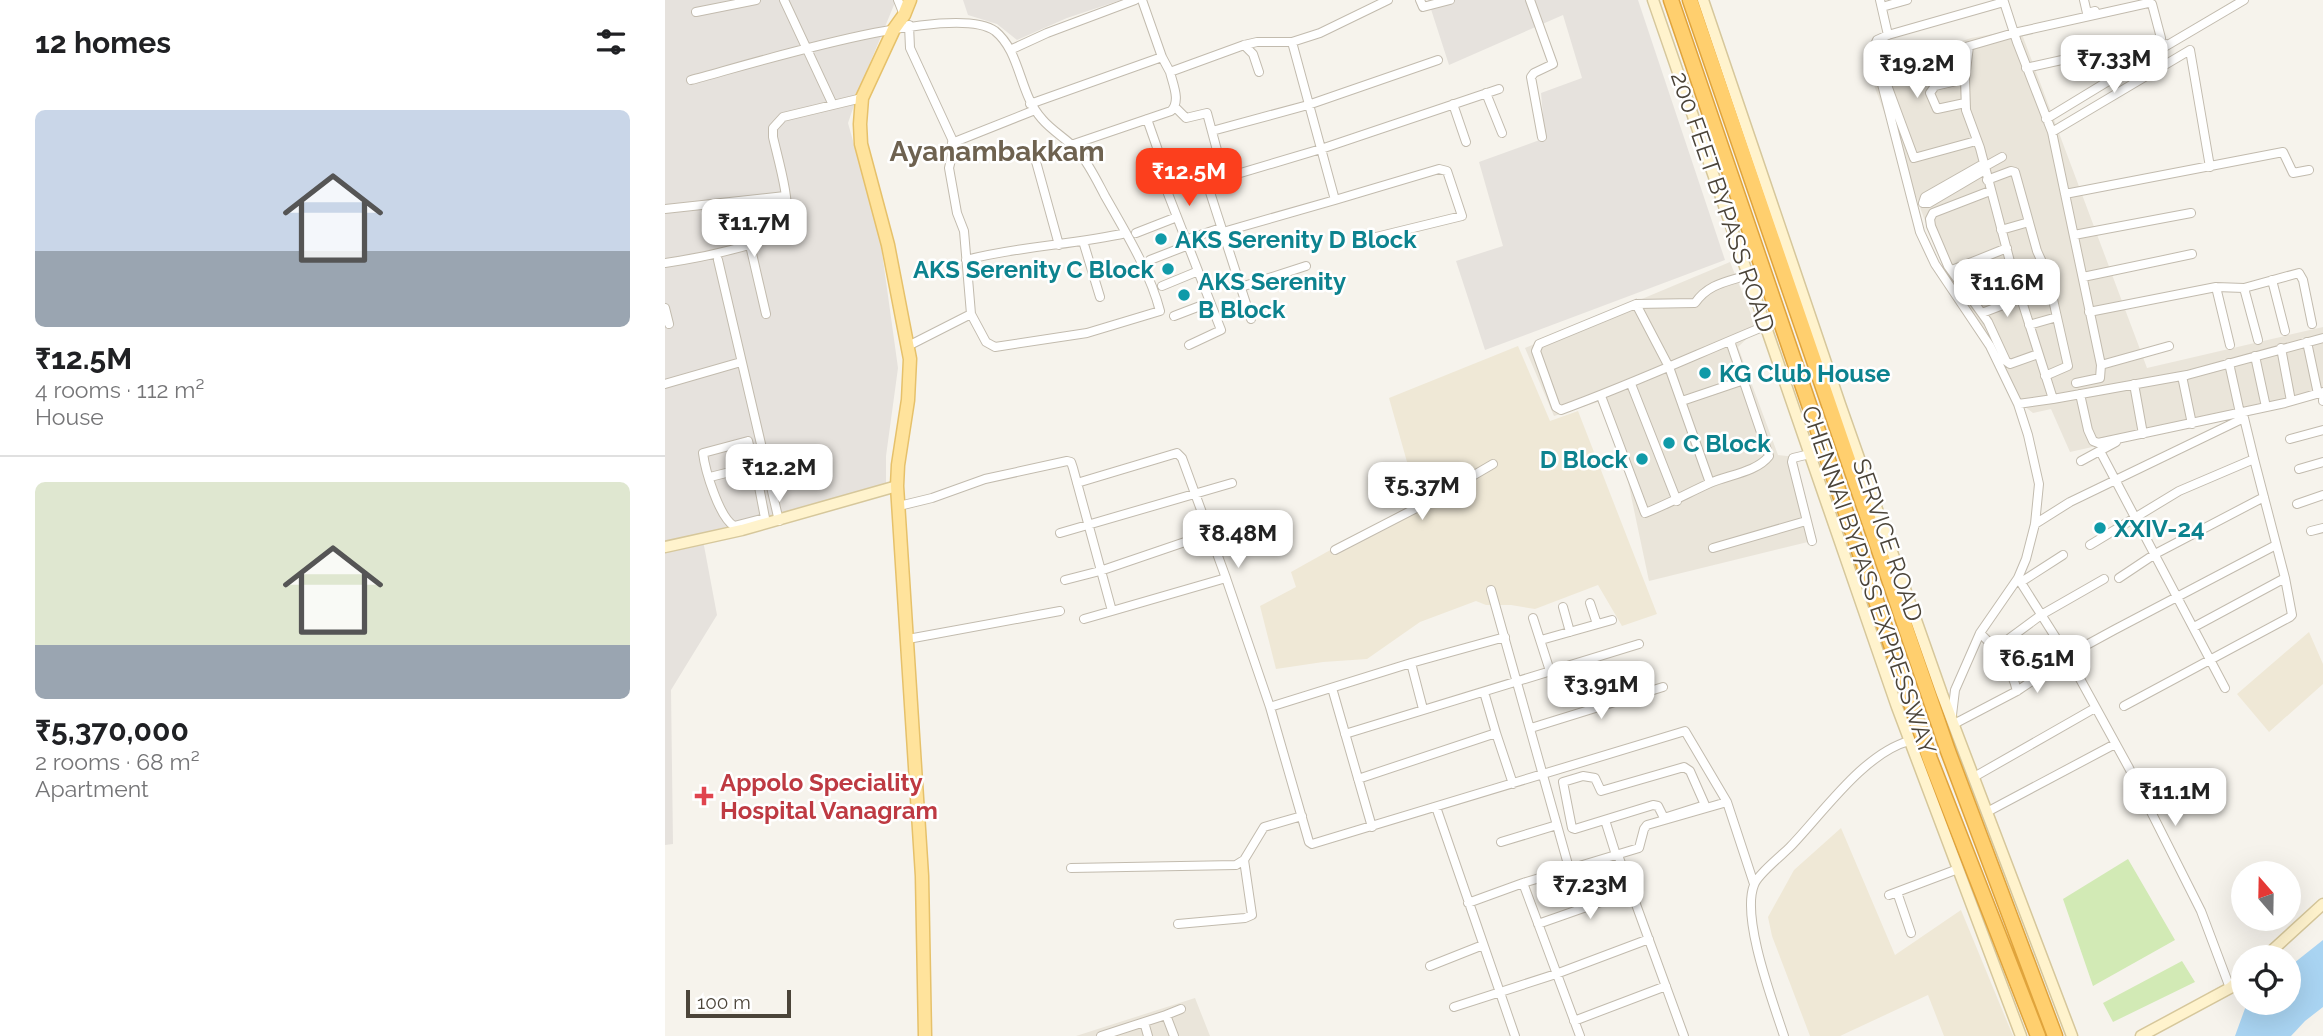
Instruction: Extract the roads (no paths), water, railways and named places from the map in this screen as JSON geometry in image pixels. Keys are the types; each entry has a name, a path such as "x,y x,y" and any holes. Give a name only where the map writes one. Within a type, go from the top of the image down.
{"highway":[{"name":"CHENNAI BYPASS EXPRESSWAY","path":"1671,0 1930,759 2038,1036"},
{"name":"CHENNAI BYPASS EXPRESSWAY","path":"1690,0 1948,751 2055,1036"}],"main road":[{"path":"910,0 907,20 894,29 862,98 861,144 888,245 910,359 908,400 898,465 899,539 908,639 922,877 925,1036"}],"street":[{"path":"696,12 756,0"},
{"path":"784,0 833,105"},
{"path":"898,0 907,20 911,48 952,143 949,168 957,213 964,231 971,314 986,342 995,347 1087,333 1159,313 1160,309 1126,233 1094,177 1071,145 1042,120 1033,107 1010,50 995,31 975,23 907,20"},
{"path":"1010,50 1135,0"},
{"path":"1071,145 1171,111 1175,107 1177,100 1170,72 1142,0"},
{"path":"1170,72 1244,45 1291,42 1320,33 1388,0"},
{"path":"1420,0 1423,7 1450,0"},
{"path":"1529,0 1553,64 1531,77 1542,137"},
{"name":"200 FEET BYPASS ROAD","path":"1653,0 1909,741 2021,1036"},
{"name":"SERVICE ROAD","path":"1703,0 1835,391 1952,721 2072,1036"},
{"path":"1888,35 1881,3 1907,0"},
{"path":"2084,0 2087,13 2138,0"},
{"path":"2046,119 2136,64 2164,42 2244,0"},
{"path":"1952,721 1955,690 1980,633 2019,580 2035,524 2039,484 2018,404 1990,346 1926,248 1913,208 1873,49 1877,40 2004,1 2026,68 2052,132 2101,365 2100,378 2076,383"},
{"path":"1976,141 1914,158 1884,77 1969,46 2014,33 2148,3 2152,4 2164,42"},
{"path":"691,80 894,29"},
{"path":"1291,42 1335,200"},
{"path":"2026,68 2164,42"},
{"path":"1244,45 1253,54 1259,72"},
{"path":"1969,46 1965,103 2053,399"},
{"path":"2052,132 2190,50 2210,167"},
{"path":"952,143 1033,107 1162,57"},
{"path":"1212,131 1308,105 1438,60"},
{"path":"2136,64 2145,77"},
{"path":"1965,79 1935,86 1930,93 1937,109 1965,103"},
{"path":"2105,83 2114,95"},
{"path":"1251,318 1207,183 1321,149 1499,89"},
{"path":"1486,93 1501,133"},
{"path":"665,264 750,245 783,228 786,224 785,196 773,128 783,117 862,98"},
{"path":"1453,104 1467,142"},
{"path":"1175,107 1186,118 1207,113 1217,154"},
{"path":"1147,119 1185,243 1221,330 1189,345"},
{"path":"2065,194 2283,152 2293,173 2309,170"},
{"path":"1913,208 1929,203 2003,157"},
{"path":"1035,158 1059,245"},
{"path":"1150,260 1185,243 1222,230 1439,169 1447,171 1462,216 1372,238"},
{"path":"1987,180 2015,172 2037,251 2046,268 2068,366 2045,376"},
{"path":"1990,191 1931,216 1931,226 1952,270 1982,313 2010,364 2038,354"},
{"path":"665,209 785,196"},
{"path":"2074,235 2191,213"},
{"path":"1136,233 1177,217"},
{"path":"2001,230 2029,222"},
{"path":"966,260 1007,250 1059,245 1126,233"},
{"path":"1083,241 1100,297"},
{"path":"750,245 766,314"},
{"path":"1952,270 2007,248"},
{"path":"2083,277 2192,254"},
{"path":"718,260 741,362 758,469 765,517 734,526 728,522 722,512 703,453 745,441 749,444 758,469 779,521"},
{"path":"1241,287 1306,266"},
{"path":"2015,278 2046,268"},
{"path":"1162,286 1196,272"},
{"path":"2089,312 2215,287 2244,288 2299,273 2312,324"},
{"path":"1748,275 1707,289 1695,303 1636,303 1539,344 1536,351 1557,410 1561,410 1631,384 1765,326"},
{"path":"2272,280 2285,331"},
{"path":"2215,287 2230,345"},
{"path":"2244,288 2258,340"},
{"path":"1982,313 2021,298"},
{"path":"1174,316 1208,303"},
{"path":"1636,303 1669,368 1710,483"},
{"path":"665,308 669,324"},
{"path":"908,346 971,314"},
{"path":"2029,325 2057,317"},
{"path":"2018,404 2182,376 2323,338"},
{"path":"1601,396 1645,513 1677,501 1710,483 1747,470 1769,456 1730,341"},
{"path":"2080,394 2088,430 2095,443 2291,401 2322,397 2307,342"},
{"path":"2101,365 2169,346"},
{"path":"2281,348 2291,401"},
{"path":"2255,356 2266,407"},
{"path":"665,384 741,362"},
{"path":"2229,363 2240,413"},
{"path":"2182,376 2192,424"},
{"path":"1682,401 1744,380"},
{"path":"1631,384 1677,501"},
{"path":"2134,384 2143,434"},
{"path":"2035,524 2070,502 2244,418 2292,615 2124,706"},
{"path":"2290,439 2323,430"},
{"path":"2081,461 2116,442"},
{"path":"2100,451 2225,688"},
{"path":"1077,482 1177,453 1182,458 1270,708 1309,842 1312,844 1685,731 1727,802 1754,884 1751,917 1784,1036"},
{"path":"1810,454 1793,458 1791,462 1812,541"},
{"path":"2090,545 2179,491 2254,459"},
{"path":"899,506 932,498 985,479 1071,462 1111,611"},
{"path":"2299,469 2323,462"},
{"path":"1335,550 1428,502 1493,464"},
{"path":"710,477 758,469"},
{"path":"1060,533 1232,482"},
{"path":"665,547 779,521 898,486"},
{"path":"2297,504 2323,495"},
{"path":"2119,578 2155,554 2264,497"},
{"path":"1065,580 1264,515"},
{"path":"1713,548 1806,521"},
{"path":"2312,531 2323,528"},
{"path":"1952,721 2017,691 2068,657 2276,545"},
{"path":"2019,580 2063,555"},
{"path":"1084,620 1226,578"},
{"path":"2193,627 2285,578"},
{"path":"1996,649 2041,615 2103,579"},
{"path":"2019,580 2068,657 2115,744 2201,911 2230,988 2141,1036"},
{"path":"1491,590 1569,868"},
{"path":"1590,603 1597,624"},
{"path":"1563,607 1570,632"},
{"path":"908,639 1060,611"},
{"path":"1533,618 1550,671"},
{"path":"1541,640 1612,620"},
{"path":"1980,633 1996,649 2013,673 2017,691"},
{"path":"1270,708 1505,636"},
{"path":"1345,734 1639,644"},
{"path":"1411,663 1423,709"},
{"path":"1531,729 1663,687"},
{"path":"1332,688 1372,827"},
{"path":"1483,692 1513,783"},
{"path":"1974,777 2095,708"},
{"path":"1358,779 1496,733"},
{"path":"1754,884 1836,794 1876,760 1909,741"},
{"path":"1987,812 2115,744"},
{"path":"1683,766 1690,771 1705,805 1664,818 1658,806 1653,805 1571,828 1562,784 1566,781 1588,775 1595,778 1601,791 1683,766"},
{"path":"1562,768 1566,781"},
{"path":"1468,903 1569,868 1639,848 1647,825 1727,802"},
{"path":"1436,807 1515,1036"},
{"path":"1072,868 1235,866 1244,860 1264,827 1302,816"},
{"path":"1605,820 1682,1035"},
{"path":"1501,842 1557,825"},
{"path":"1178,924 1245,918 1252,915 1244,860"},
{"path":"1911,933 1893,893 1958,869"},
{"path":"1523,883 1580,1036"},
{"path":"1538,925 1632,891"},
{"path":"2278,945 2323,904"},
{"path":"1454,1007 1556,974 1649,939"},
{"path":"1430,966 1483,946"},
{"path":"1574,1021 1666,986"},
{"path":"1103,1036 1181,1009"},
{"path":"1166,1015 1174,1036"},
{"path":"1144,1022 1148,1036"}],"water":[{"path":"2323,940 2323,1007 2291,1036 2235,1036 2243,1015 2301,1015 2301,957"}],"place":[{"name":"AKS Serenity D Block","path":"1161,239"},
{"name":"AKS Serenity C Block","path":"1168,269"},
{"name":"AKS Serenity B Block","path":"1184,295"},
{"name":"KG Club House","path":"1705,373"},
{"name":"C Block","path":"1669,443"},
{"name":"D Block","path":"1642,459"},
{"name":"XXIV-24","path":"2100,528"},
{"name":"Appolo Speciality Hospital Vanagram","path":"704,796"}],"district":[{"name":"Ayanambakkam","path":"997,151"}]}
